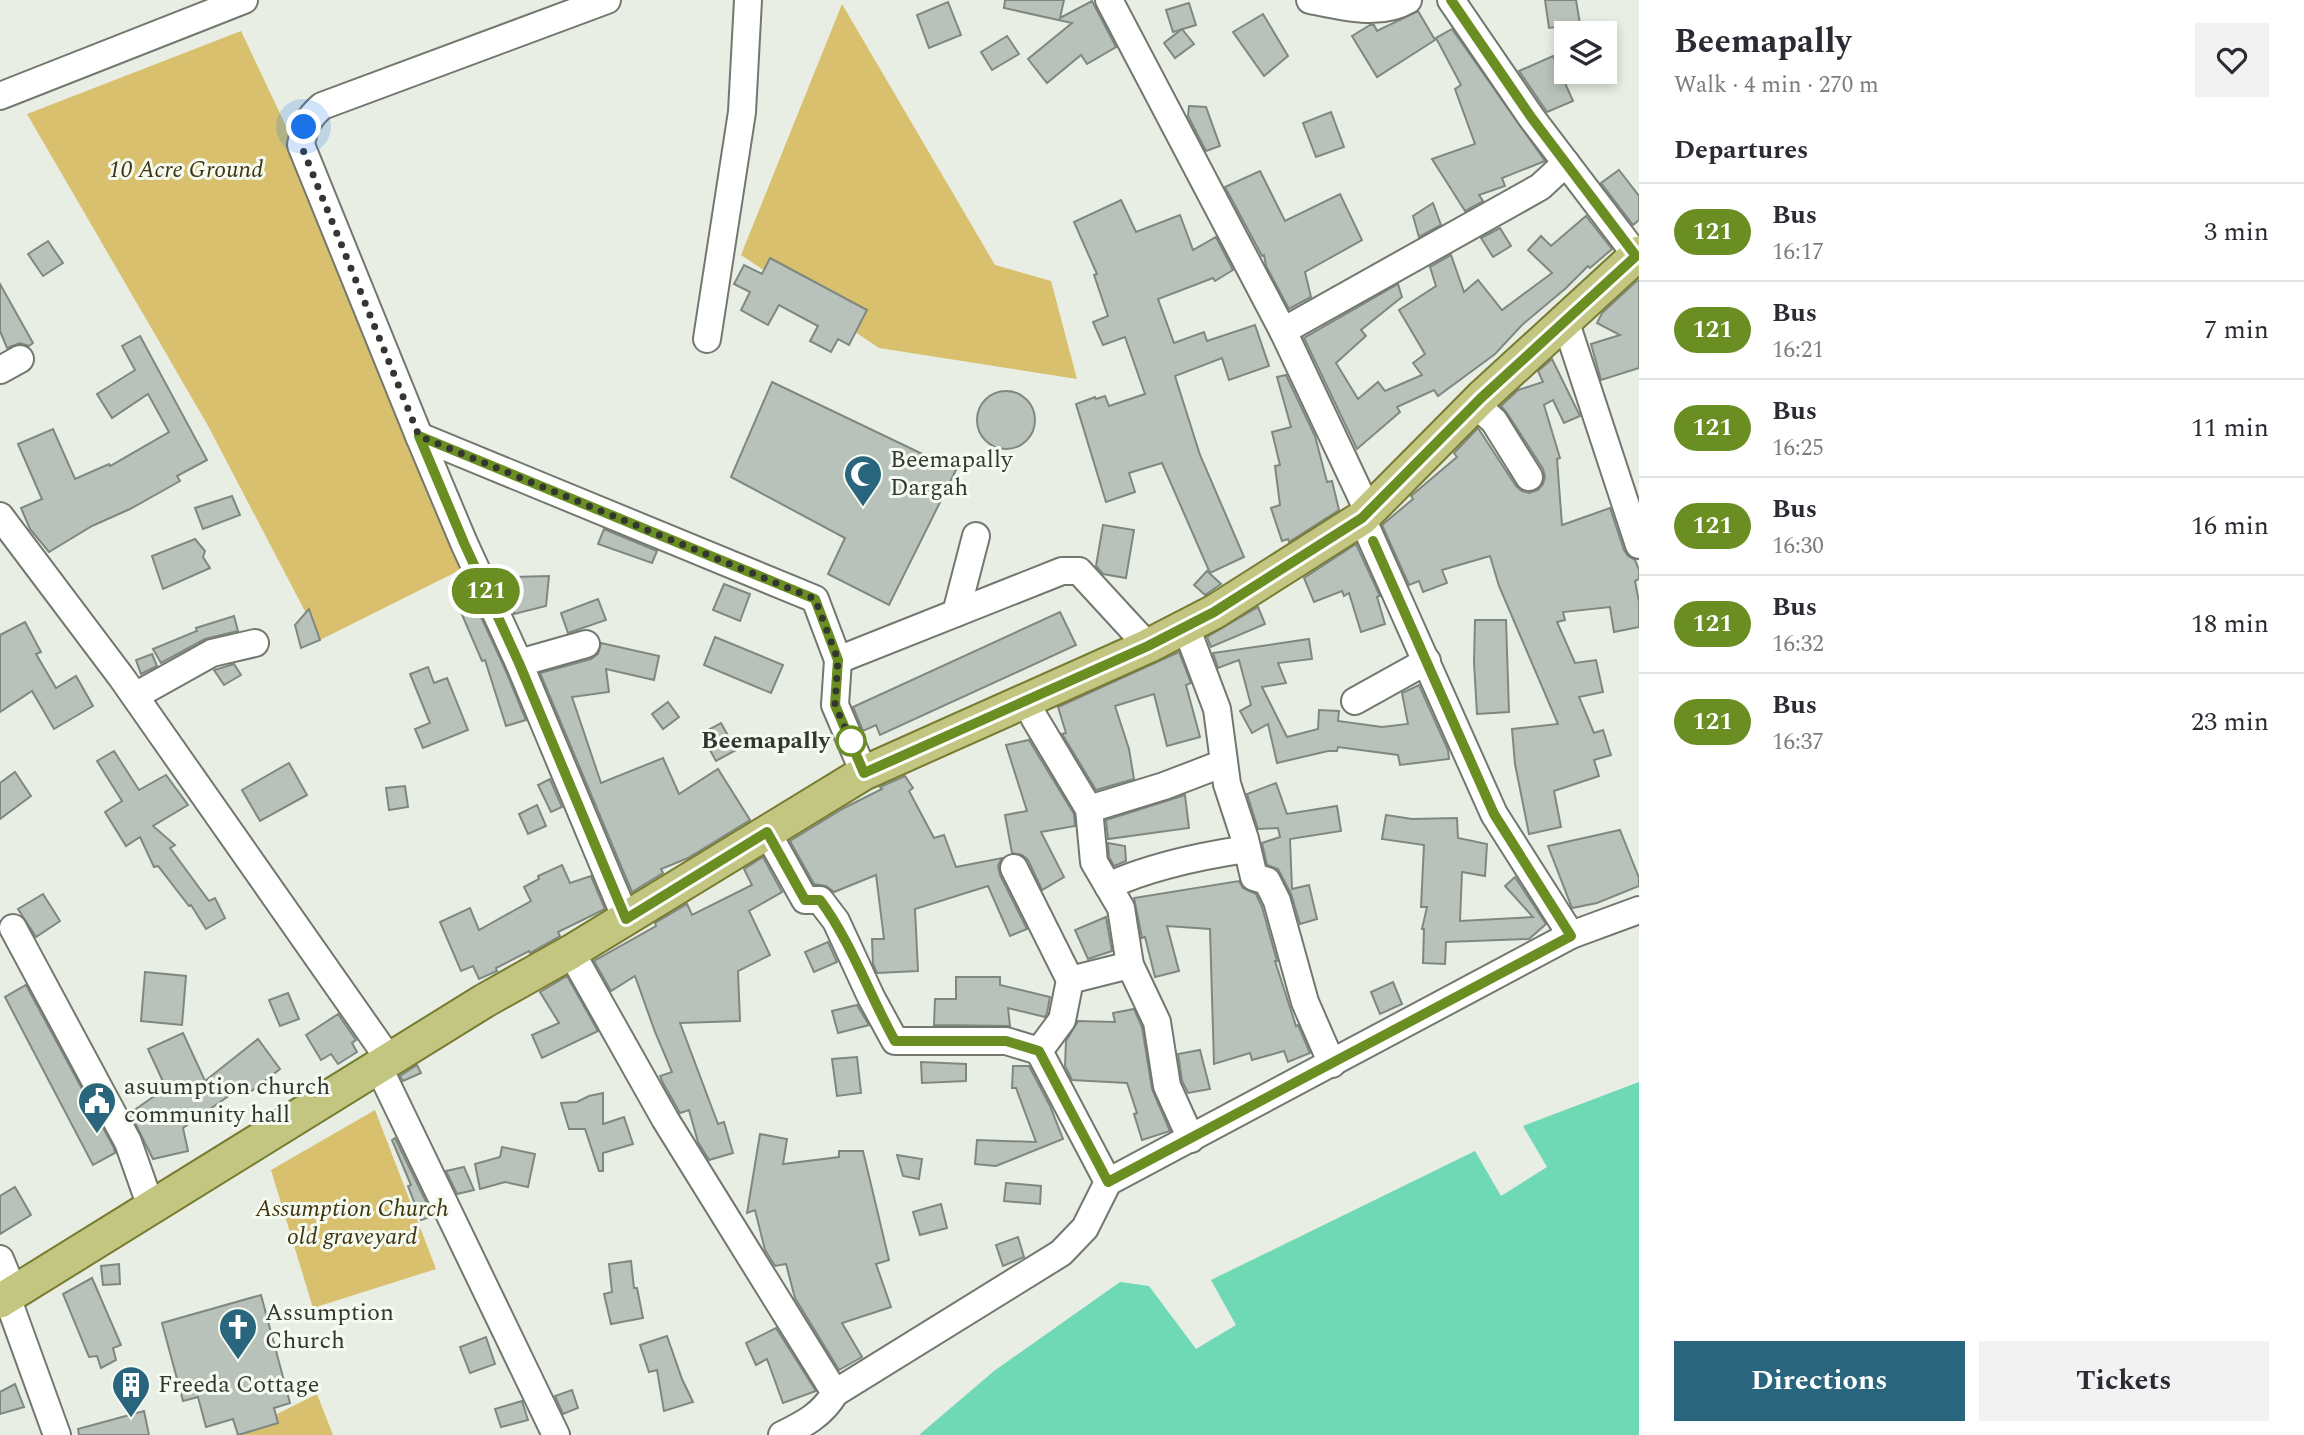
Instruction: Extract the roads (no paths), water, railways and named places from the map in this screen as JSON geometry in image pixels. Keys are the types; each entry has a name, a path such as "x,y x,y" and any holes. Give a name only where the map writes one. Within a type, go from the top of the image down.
{"main road":[{"path":"7,1297 484,1001 571,953 864,773 1148,646 1214,612 1365,514 1475,404 1638,256"}],"street":[{"path":"0,96 244,0"},
{"path":"607,0 322,106 304,127 301,145 419,436 519,663 626,919"},
{"path":"707,339 742,112 748,0"},
{"path":"1109,0 1283,331 1494,814 1571,936"},
{"path":"1310,0 1345,7 1388,9 1408,0"},
{"path":"1451,0 1531,117 1638,256"},
{"path":"1283,331 1540,187 1566,163"},
{"path":"1565,320 1639,545"},
{"path":"1475,404 1494,421 1529,477"},
{"path":"419,436 815,599 838,660 835,705 864,773"},
{"path":"0,516 135,696 384,1063 556,1435"},
{"path":"956,613 975,536"},
{"path":"838,660 1044,577 1079,571 1148,646"},
{"path":"1186,627 1217,709 1227,784 1254,877 1267,881 1278,901 1305,1002 1332,1064"},
{"path":"135,696 212,653 255,643"},
{"path":"519,663 586,644"},
{"path":"1355,701 1427,661"},
{"path":"1027,701 1089,809 1094,862 1121,908 1130,965 1157,1022 1167,1086 1191,1139"},
{"path":"1089,809 1164,786 1224,763"},
{"path":"767,832 805,900 820,900 836,921 871,997 895,1041 1006,1041 1039,1051 1108,1182"},
{"path":"1108,887 1134,874 1200,856 1247,849"},
{"path":"1014,868 1070,980 1062,1020 1039,1051"},
{"path":"782,1435 818,1415 835,1393 1061,1253 1085,1228 1108,1182 1571,936 1639,910"},
{"path":"13,928 128,1142 151,1207"},
{"path":"571,953 665,1119 835,1393"},
{"path":"1070,980 1130,965"},
{"path":"0,1259 7,1297 57,1435"}],"place":[{"name":"Beemapally Dargah","path":"863,508"},
{"name":"Beemapally","path":"851,741"},
{"name":"asuumption church community hall","path":"97,1135"},
{"name":"Assumption Church","path":"238,1361"},
{"name":"Freeda Cottage","path":"131,1419"}],"park label":[{"name":"10 Acre Ground","path":"186,170"},
{"name":"Assumption Church old graveyard","path":"352,1223"}]}
